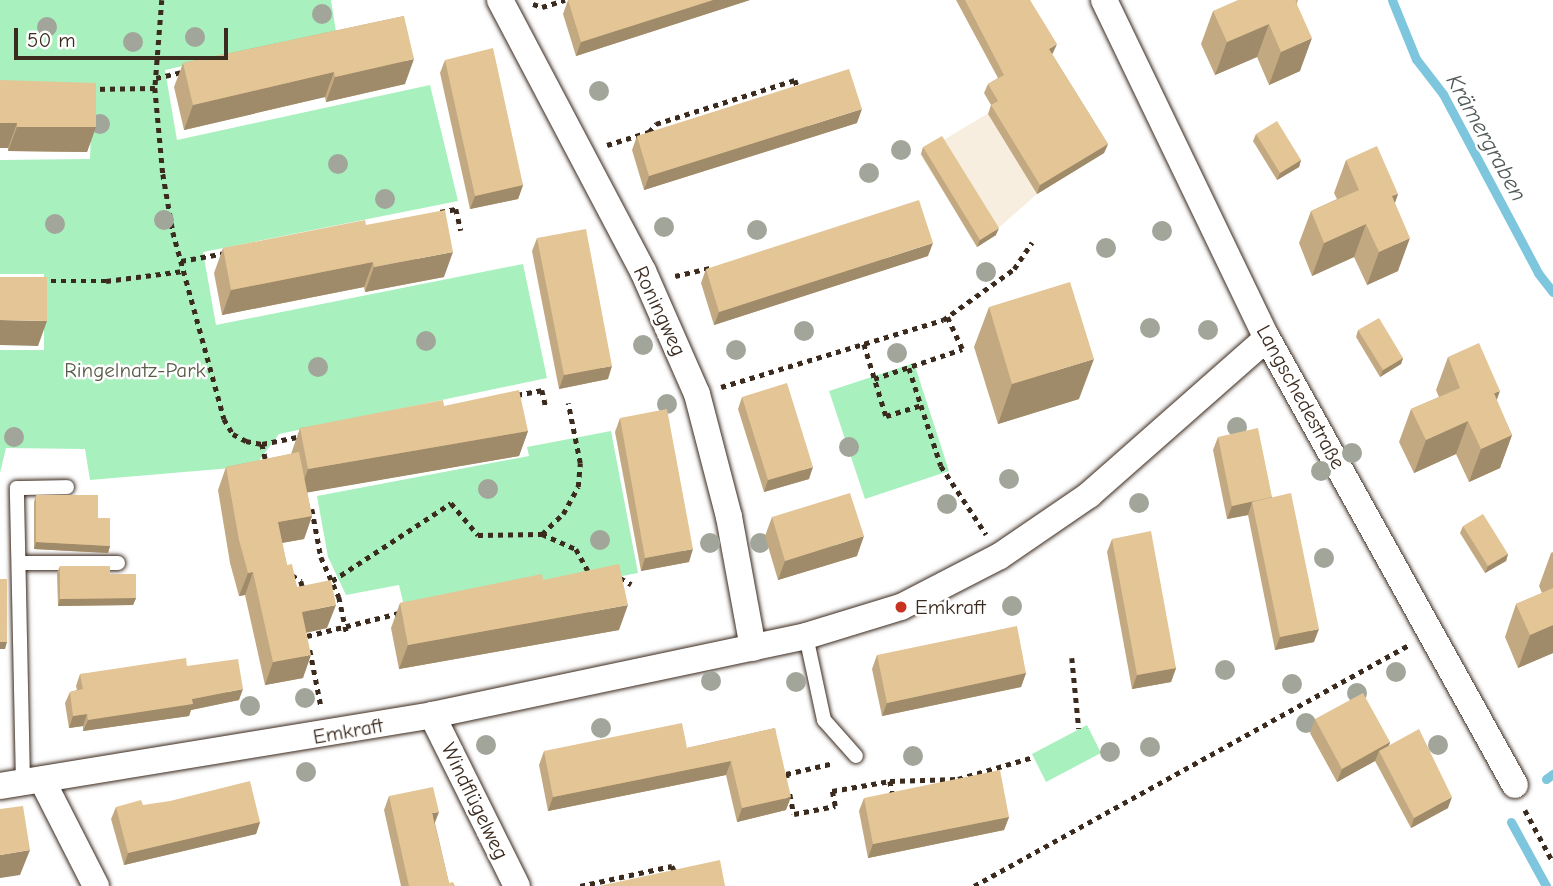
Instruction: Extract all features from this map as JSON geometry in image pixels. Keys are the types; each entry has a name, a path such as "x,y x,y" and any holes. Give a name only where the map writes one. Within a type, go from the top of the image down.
{"street":[{"name":"Roningweg","path":"500,0 643,271 697,394 729,517 753,648"},
{"name":"Langschedestraße","path":"1104,0 1267,338 1516,785"},
{"name":"Emkraft","path":"22,783 326,735 432,715 806,636 901,607 1000,556 1089,495 1267,338"},
{"name":"Windflügelweg","path":"432,715 517,886"},
{"path":"22,783 96,886"}],"lane":[{"path":"22,783 17,488 67,487"},
{"path":"19,563 118,563"},
{"path":"806,636 824,720 856,757"}],"path":[{"path":"162,0 155,88 163,174 183,271 224,419 233,434 262,444 315,433"},
{"path":"527,2 542,7 565,0"},
{"path":"156,78 195,70"},
{"path":"598,139 607,145 649,132 662,122 795,80 800,96"},
{"path":"86,89 155,88"},
{"path":"716,105 719,113"},
{"path":"662,122 664,130"},
{"path":"429,215 456,209 461,230"},
{"path":"697,394 947,317 1014,269 1032,242"},
{"path":"181,261 236,250"},
{"path":"668,272 678,278 723,264"},
{"path":"38,281 106,281 183,271"},
{"path":"874,379 962,349 947,317"},
{"path":"863,344 887,416 922,405"},
{"path":"909,368 941,466 1000,556"},
{"path":"502,398 542,390 546,408"},
{"path":"542,534 563,514 578,486 580,463 568,403"},
{"path":"262,444 267,467"},
{"path":"332,581 451,503 478,535 542,534 576,549 587,563 591,578"},
{"path":"312,509 321,557 332,581 346,631"},
{"path":"288,574 301,581 298,595 297,589 288,574"},
{"path":"610,574 631,584"},
{"path":"579,580 601,576"},
{"path":"307,636 346,631 409,611"},
{"path":"305,626 326,735"},
{"path":"974,886 1431,632"},
{"path":"1072,658 1079,729"},
{"path":"856,757 786,774 794,814 835,806 832,791 890,781 958,779 1033,757"},
{"path":"958,779 960,791"},
{"path":"890,781 894,804"},
{"path":"1516,785 1553,862"},
{"path":"580,886 606,883 672,866 680,881"}],"shaded area":[{"path":"1054,74 1104,153 1037,194 977,247 920,154"}],"green space":[{"name":"Ringelnatz-Park","path":"0,0 331,0 336,32 165,70 177,140 430,85 458,201 203,252 216,325 523,264 547,378 279,434 255,466 90,480 85,449 6,448 0,473 0,350 44,350 44,274 0,274 0,160 90,159 92,98 0,97"},
{"path":"914,363 949,471 865,499 829,391"},
{"path":"611,431 638,573 622,576 612,569 404,606 399,585 346,595 328,557 317,496 529,456 527,447"},
{"path":"1087,725 1101,753 1046,782 1032,754"}],"building":[{"path":"568,0 713,0 581,42"},
{"path":"965,0 1030,0 1057,44 1049,49 1108,144 1040,185 991,105 998,101 988,84 1004,75"},
{"path":"1238,0 1295,0 1312,38 1281,52 1269,24 1227,42 1213,11"},
{"path":"404,16 414,59 335,77 334,72 193,105 183,63"},
{"path":"493,48 523,185 475,196 445,60"},
{"path":"849,69 862,109 649,176 637,136"},
{"path":"0,80 96,83 96,127 17,127 17,123 0,123"},
{"path":"1277,121 1301,160 1280,173 1256,134"},
{"path":"942,136 999,228 980,240 923,147"},
{"path":"1377,146 1398,194 1392,196 1410,238 1379,252 1366,224 1324,243 1311,211 1359,190 1346,160"},
{"path":"919,200 933,243 719,312 706,269"},
{"path":"445,210 453,252 374,267 373,262 231,290 223,248 365,220 366,225"},
{"path":"586,229 612,366 564,375 537,238"},
{"path":"0,277 47,277 47,321 0,320"},
{"path":"1070,282 1094,359 1012,384 989,307"},
{"path":"1379,318 1403,358 1383,370 1358,330"},
{"path":"1479,343 1500,391 1494,393 1512,435 1481,449 1468,421 1426,440 1411,409 1460,388 1448,357"},
{"path":"787,383 813,467 768,480 742,397"},
{"path":"519,390 528,431 308,469 300,428 443,400 444,406"},
{"path":"667,409 693,549 645,558 620,418"},
{"path":"1258,428 1272,497 1232,506 1218,437"},
{"path":"299,452 312,516 278,522 287,565 292,564 297,587 331,580 336,605 302,612 311,655 273,662 253,572 248,573 239,540 226,467"},
{"path":"850,493 864,536 785,561 772,517"},
{"path":"1291,493 1319,629 1280,637 1252,502"},
{"path":"36,495 98,495 98,518 110,518 110,546 36,542"},
{"path":"1483,514 1508,554 1488,566 1463,526"},
{"path":"1151,531 1176,668 1137,675 1112,539"},
{"path":"619,564 628,605 408,645 400,603 542,574 543,580"},
{"path":"60,566 110,566 110,574 136,574 136,598 60,599"},
{"path":"0,579 7,579 7,642 0,642"},
{"path":"1553,588 1553,625 1530,635 1516,604"},
{"path":"1017,626 1026,673 887,703 877,655"},
{"path":"186,658 187,666 238,659 243,689 192,699 193,704 88,720 87,714 73,716 70,692 83,689 80,674"},
{"path":"1363,693 1390,742 1342,769 1315,719"},
{"path":"682,723 687,748 775,728 791,797 742,808 731,761 553,797 544,751"},
{"path":"1419,729 1452,797 1414,818 1379,751"},
{"path":"1000,770 1009,817 873,844 864,798"},
{"path":"250,781 260,822 128,853 116,807 141,800 143,805 170,801"},
{"path":"433,787 439,812 432,813 449,883 453,882 455,886 409,886 389,796"},
{"path":"23,806 30,850 0,855 0,809"},
{"path":"720,860 725,886 599,886"}],"waterway":[{"name":"Krämergraben","path":"1392,0 1416,59 1443,94 1538,273 1553,292"},
{"name":"Krämergraben","path":"1546,779 1553,774"},
{"name":"Krämergraben","path":"1511,822 1546,886"}],"place":[{"name":"Emkraft","path":"901,607"}]}
